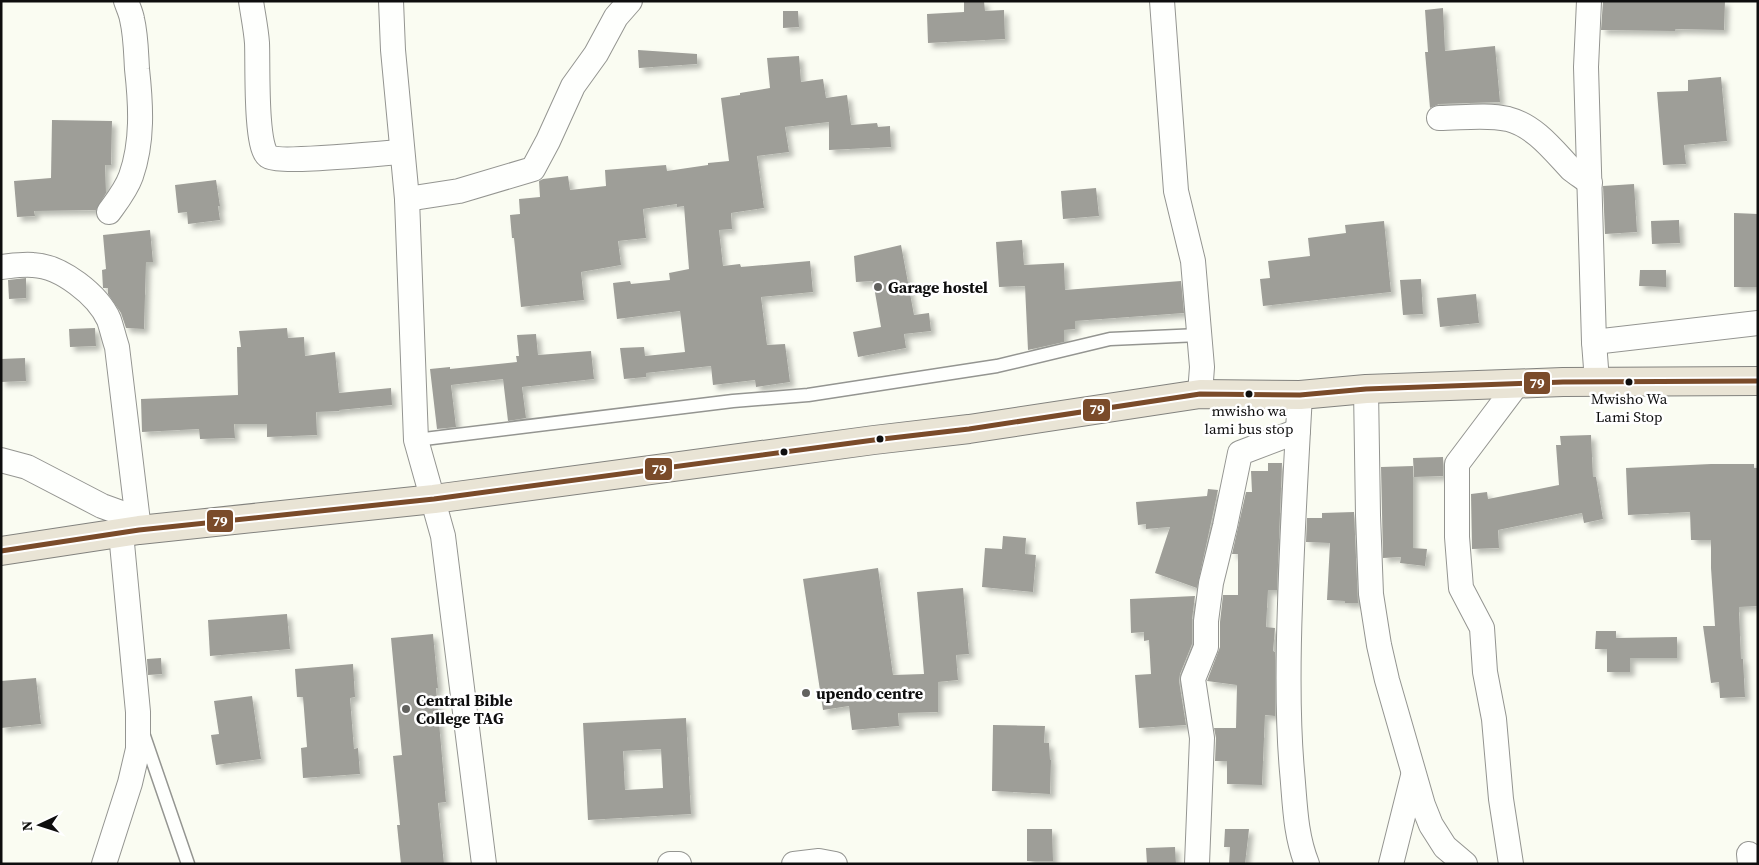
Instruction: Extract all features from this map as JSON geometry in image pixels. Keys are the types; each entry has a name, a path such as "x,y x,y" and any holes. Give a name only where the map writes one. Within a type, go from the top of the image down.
{"highway":[{"path":"1,550 133,528 434,499 969,429 1200,394 1300,395 1366,389 1597,381 1758,381"}],"street":[{"path":"251,1 257,43 259,121 262,148 267,156 276,160 402,152"},
{"path":"391,1 393,50 407,199 416,440 443,536 484,864"},
{"path":"407,199 460,191 533,170 574,86 596,54 616,17 630,1"},
{"path":"1162,1 1176,191 1193,261 1202,367 1200,394"},
{"path":"1589,1 1586,67 1594,342 1597,381"},
{"path":"109,212 131,176 137,151 140,123 134,32 129,2"},
{"path":"1439,118 1508,119 1536,134 1573,170 1590,183"},
{"path":"1,267 32,264 48,267 75,282 91,296 108,319 117,347 133,528 139,734 136,763 104,864"},
{"path":"1594,342 1758,323"},
{"path":"1511,864 1501,799 1494,719 1485,672 1482,628 1461,588 1457,537 1458,464 1518,384"},
{"path":"1366,389 1368,515 1374,621 1387,680 1414,776 1431,825 1445,847 1465,864"},
{"path":"1300,395 1287,685 1290,757 1297,830 1300,847 1308,864"},
{"path":"1197,864 1202,738 1193,679 1206,647 1206,621 1211,583 1240,453 1298,431"},
{"path":"1,460 27,467 102,506 133,528"},
{"path":"1391,864 1414,776"},
{"path":"794,864 819,862 835,864"},
{"path":"670,864 679,864"}],"lane":[{"path":"416,440 836,390 997,366 1110,339 1199,335"},
{"path":"138,717 188,864"}],"building":[{"path":"964,1 984,1 985,11 1004,10 1005,39 928,43 927,14 964,12"},
{"path":"1603,1 1725,1 1724,30 1601,30"},
{"path":"1443,8 1445,51 1495,46 1500,102 1439,104 1430,108 1425,52 1428,52 1425,10"},
{"path":"783,11 798,11 799,27 783,28"},
{"path":"638,50 697,54 697,64 639,68"},
{"path":"799,56 801,82 823,79 826,98 847,95 851,125 877,123 878,127 890,126 891,147 829,150 829,122 785,127 789,152 757,156 764,208 731,213 732,229 719,230 723,266 740,264 741,267 810,261 813,292 761,297 767,345 785,344 790,382 756,387 755,380 713,385 711,366 646,373 646,377 624,379 620,348 644,347 645,356 685,352 680,311 617,319 613,283 630,281 631,284 670,280 669,273 689,269 684,206 677,207 677,204 643,209 646,238 618,241 621,265 581,272 584,300 521,307 510,215 520,214 519,199 540,197 539,181 543,179 568,176 570,190 606,186 605,170 666,165 667,171 729,161 721,98 770,88 767,58"},
{"path":"1721,77 1727,141 1684,145 1686,164 1663,165 1657,92 1688,91 1688,80"},
{"path":"52,120 112,121 111,165 105,165 106,193 96,210 34,211 35,216 17,217 14,181 51,178"},
{"path":"216,180 220,220 188,224 187,212 178,213 175,185"},
{"path":"1634,184 1637,232 1605,234 1603,186"},
{"path":"1096,188 1099,216 1063,219 1061,191"},
{"path":"1734,213 1758,214 1758,287 1734,287"},
{"path":"1679,220 1680,243 1652,244 1651,221"},
{"path":"1384,221 1391,292 1263,306 1260,279 1270,278 1268,261 1310,256 1308,238 1346,233 1345,225"},
{"path":"150,230 153,262 146,262 144,329 126,328 121,313 108,294 108,288 103,288 102,270 106,269 103,235"},
{"path":"1022,240 1024,265 1064,263 1065,290 1181,281 1184,313 1075,321 1075,329 1064,330 1064,342 1028,350 1025,286 999,287 996,242"},
{"path":"901,245 914,315 929,313 931,331 904,334 906,348 858,357 853,332 881,327 873,281 856,282 854,256"},
{"path":"1640,270 1666,270 1666,287 1639,286"},
{"path":"26,278 26,298 9,299 8,280"},
{"path":"1421,279 1423,314 1403,315 1400,280"},
{"path":"1476,294 1479,323 1440,327 1437,298"},
{"path":"95,328 96,346 70,347 69,329"},
{"path":"287,328 288,338 304,337 305,356 335,352 339,393 391,388 392,405 316,412 317,435 267,437 267,424 234,424 235,438 200,439 199,429 142,432 141,399 238,395 237,347 241,347 239,331"},
{"path":"536,334 538,355 591,351 594,379 522,387 526,418 508,421 503,379 451,385 456,427 437,429 430,369 450,367 450,369 517,362 516,356 519,356 517,335"},
{"path":"25,358 26,381 1,382 1,359"},
{"path":"1591,435 1593,477 1596,477 1603,519 1584,523 1582,513 1498,530 1499,548 1472,549 1471,494 1487,492 1488,499 1559,485 1556,445 1561,445 1560,436"},
{"path":"1443,457 1443,476 1414,477 1413,458"},
{"path":"1268,463 1282,463 1277,590 1268,590 1266,627 1275,628 1273,651 1275,652 1275,716 1265,715 1262,785 1227,784 1227,761 1215,761 1216,738 1214,728 1236,728 1237,685 1207,681 1220,647 1223,595 1238,595 1238,554 1232,554 1246,492 1252,492 1251,471 1268,471"},
{"path":"1754,464 1754,468 1758,468 1758,606 1739,607 1745,697 1720,698 1719,682 1711,683 1703,626 1715,626 1711,540 1691,540 1690,512 1628,515 1626,468"},
{"path":"1413,466 1413,548 1427,549 1425,566 1400,563 1401,557 1383,558 1381,467"},
{"path":"1208,489 1218,490 1197,588 1155,573 1170,527 1146,529 1146,524 1138,525 1136,502 1207,496"},
{"path":"1354,512 1358,603 1327,600 1330,543 1306,542 1307,518 1322,518 1322,513"},
{"path":"1003,536 1026,538 1025,554 1036,555 1033,592 982,587 985,548 1002,549"},
{"path":"878,568 893,675 924,674 917,592 963,588 969,654 956,655 958,680 938,682 938,712 898,713 899,726 852,730 849,706 823,710 803,579"},
{"path":"1195,596 1192,619 1192,644 1179,681 1186,725 1139,728 1135,675 1151,674 1149,640 1144,641 1144,632 1131,633 1130,599"},
{"path":"287,614 290,649 210,656 208,620"},
{"path":"1596,631 1616,631 1616,638 1677,637 1677,658 1630,658 1630,672 1607,672 1607,649 1595,649"},
{"path":"433,634 446,802 438,803 444,864 401,864 397,825 400,825 393,756 402,755 391,638"},
{"path":"161,658 162,674 148,675 147,659"},
{"path":"353,664 355,697 350,698 354,749 358,748 360,774 303,778 301,748 307,747 303,697 297,697 295,669"},
{"path":"36,678 41,724 1,728 1,681"},
{"path":"252,696 261,759 216,765 211,735 219,734 214,701"},
{"path":"686,718 691,814 588,820 583,723","holes":["661,749 663,788 625,790 623,751"]},
{"path":"993,725 1045,726 1044,743 1049,743 1051,760 1050,794 992,791"},
{"path":"1027,829 1052,829 1053,861 1027,861"},
{"path":"1225,829 1249,829 1245,864 1229,864 1230,847 1224,847"},
{"path":"1175,847 1176,864 1147,864 1146,848"}],"transit line":[{"name":"79","path":"1,551 139,530 434,499 969,429 1200,394 1300,395 1366,389 1563,382 1758,381"}],"place":[{"name":"Garage hostel","path":"878,287"},
{"name":"Mwisho Wa Lami Stop","path":"1629,382"},
{"name":"mwisho wa lami bus stop","path":"1249,394"},
{"name":"upendo centre","path":"806,693"},
{"name":"Central Bible College TAG","path":"406,709"}]}
